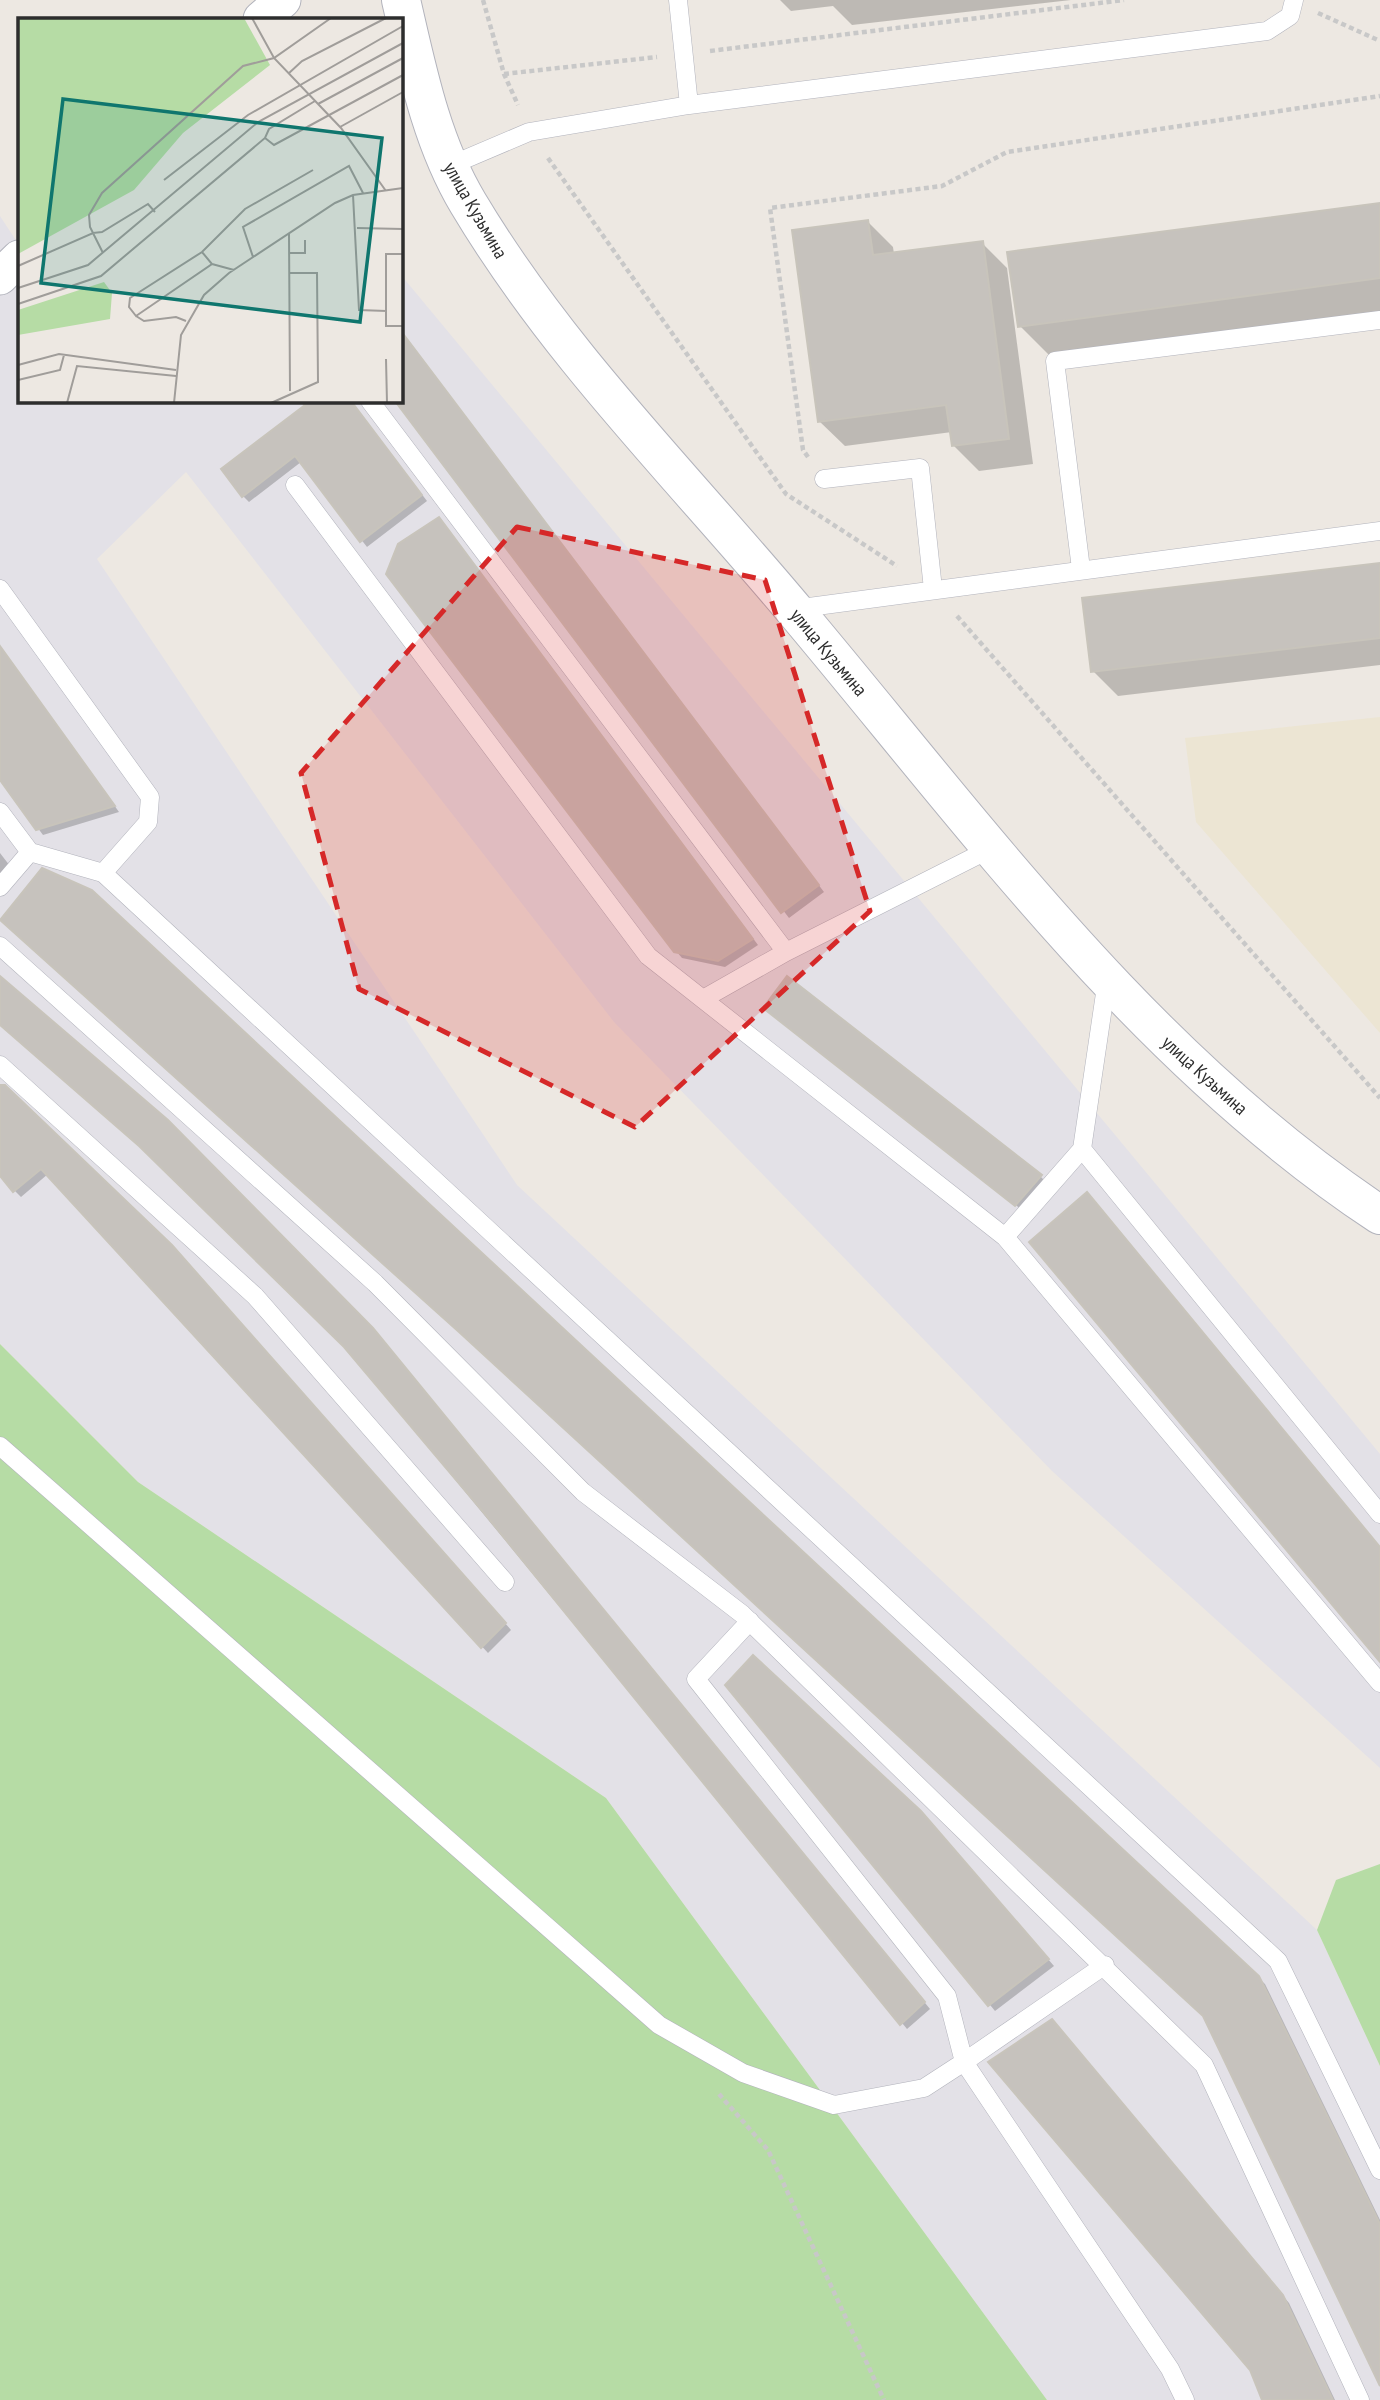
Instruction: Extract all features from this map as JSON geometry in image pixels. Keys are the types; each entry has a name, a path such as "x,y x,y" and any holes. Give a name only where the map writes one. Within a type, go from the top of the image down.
{"main road":[{"name":"улица Кузьмина","path":"401,0 417,96 467,201 524,289 598,383 794,609 992,848 1138,1014 1218,1089 1323,1177 1380,1215"}],"street":[{"path":"262,18 283,0"},
{"path":"0,277 18,259"}],"lane":[{"path":"678,0 689,105"},
{"path":"449,166 529,131 689,105 1267,31 1290,16 1294,1"},
{"path":"1081,569 1055,361 1380,320"},
{"path":"371,402 786,951"},
{"path":"824,479 920,468 933,589"},
{"path":"295,485 648,956 1005,1237 1380,1683"},
{"path":"794,609 1380,531"},
{"path":"0,589 150,797 148,822 103,873"},
{"path":"0,812 30,852 103,873 1278,1961 1380,2170"},
{"path":"703,999 786,951 992,848"},
{"path":"0,887 30,852"},
{"path":"0,946 375,1283 583,1492 750,1621 1105,1965 1204,2065 1360,2400"},
{"path":"1005,1237 1083,1149 1107,980"},
{"path":"0,1065 255,1296 505,1582"},
{"path":"1083,1149 1380,1514"},
{"path":"0,1446 659,2025 743,2073 834,2105 924,2088 1105,1965"},
{"path":"750,1621 696,1679 947,1996 964,2062 1170,2369 1185,2400"}],"path":[{"path":"504,74 1124,0"},
{"path":"1294,1 1380,41"},
{"path":"824,479 803,450 770,208 942,186 1007,152 1380,96"},
{"path":"713,2088 768,2150 884,2400"}],"highlighted area":[{"path":"517,527 765,580 870,911 635,1127 359,989 301,773"}],"shaded area":[{"path":"0,216 18,243 18,402 402,402 402,276 1380,1454 1380,1768 1052,1471 614,1022 186,472 97,559 517,1185 1317,1930 1380,2066 1380,2400 1047,2400 606,1798 138,1482 0,1344"},
{"path":"1380,717 1380,1033 1196,822 1185,738"}],"green space":[{"path":"0,1344 138,1482 606,1798 1047,2400 0,2400"},
{"path":"1380,1864 1380,2066 1317,1930 1336,1880"}],"building":[{"path":"1380,203 1380,278 1018,327 1007,252"},
{"path":"868,220 873,255 983,241 1009,439 952,446 946,405 818,422 792,230"},
{"path":"402,332 819,885 781,913 396,402 402,402"},
{"path":"302,402 352,402 422,495 360,542 295,456 242,497 221,469 305,405"},
{"path":"439,517 753,939 718,961 674,952 386,574 398,544"},
{"path":"1380,563 1380,638 1091,672 1082,598"},
{"path":"0,646 115,806 36,830 0,780"},
{"path":"42,868 92,890 1259,1976 1380,2224 1380,2386 1203,2016 459,1332 0,920"},
{"path":"0,976 168,1120 373,1328 925,2002 900,2025 484,1513 344,1347 139,1146 0,1025"},
{"path":"787,976 1042,1175 1015,1206 763,1008"},
{"path":"0,1085 5,1085 172,1245 506,1623 481,1648 41,1169 13,1192 0,1176"},
{"path":"1087,1192 1380,1547 1380,1662 1029,1242"},
{"path":"753,1655 921,1811 1049,1959 988,2006 725,1685"},
{"path":"1052,2019 1283,2295 1333,2400 1262,2400 1250,2370 988,2062"}]}
